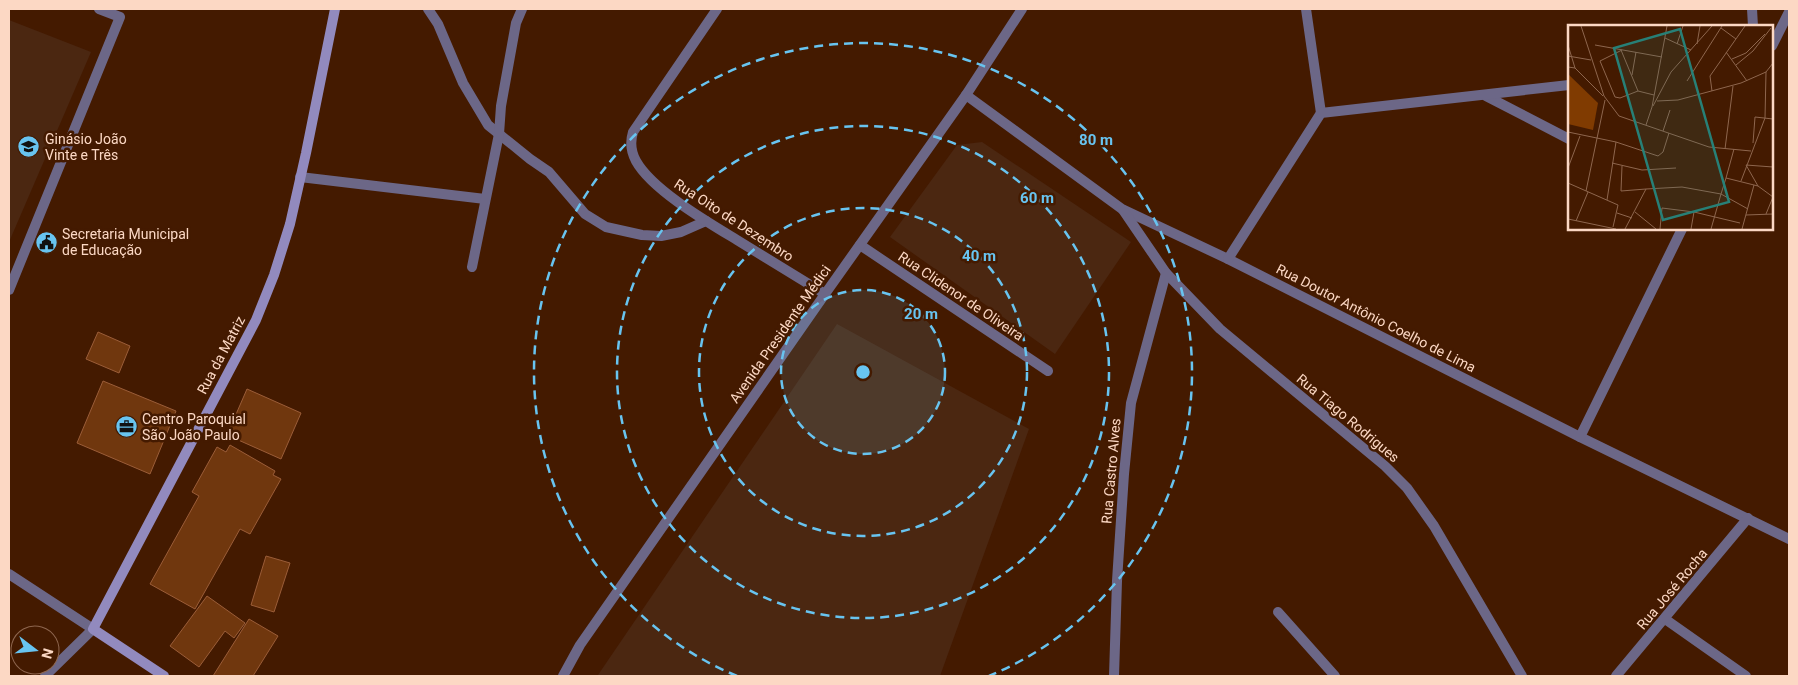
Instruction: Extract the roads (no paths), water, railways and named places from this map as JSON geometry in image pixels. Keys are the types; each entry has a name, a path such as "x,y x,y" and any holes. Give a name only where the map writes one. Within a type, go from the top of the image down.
{"main road":[{"name":"Rua da Matriz","path":"93,628 256,320 274,275 290,224 335,9"},
{"path":"93,628 164,676"}],"street":[{"path":"9,290 120,17 98,9"},
{"path":"428,9 438,24 463,83 488,125 550,172 585,214 606,227 642,235 661,236 681,232 706,221"},
{"path":"472,267 499,134 501,106 516,23 522,9"},
{"name":"Rua Oito de Dezembro","path":"717,9 633,132 631,140 632,150 636,161 662,190 706,221 825,294"},
{"name":"Avenida Presidente Médici","path":"563,676 586,636 966,95 1022,9"},
{"path":"1228,259 1320,114 1306,9"},
{"path":"1752,9 1753,25"},
{"path":"1773,44 1789,12"},
{"path":"1320,114 1568,85"},
{"name":"Rua Doutor Antônio Coelho de Lima","path":"966,95 1122,209 1228,259 1580,437 1789,539"},
{"path":"1486,96 1568,138"},
{"path":"300,178 485,199"},
{"name":"Rua Tiago Rodrigues","path":"1122,209 1166,273 1220,329 1385,466 1407,488 1434,526 1522,676"},
{"path":"1580,437 1682,230"},
{"name":"Rua Clidenor de Oliveira","path":"860,245 1048,371"},
{"name":"Rua Castro Alves","path":"1114,676 1118,562 1131,403 1166,273"},
{"name":"Rua José Rocha","path":"1616,676 1748,518"},
{"path":"9,574 93,628"},
{"path":"1278,612 1335,676"},
{"path":"1665,619 1746,676"},
{"name":"Rua da Matriz","path":"45,676 93,628"}],"place":[{"name":"Ginásio João Vinte e Três","path":"29,147"},
{"name":"Secretaria Municipal de Educação","path":"46,242"},
{"name":"Centro Paroquial São João Paulo","path":"126,427"}]}
